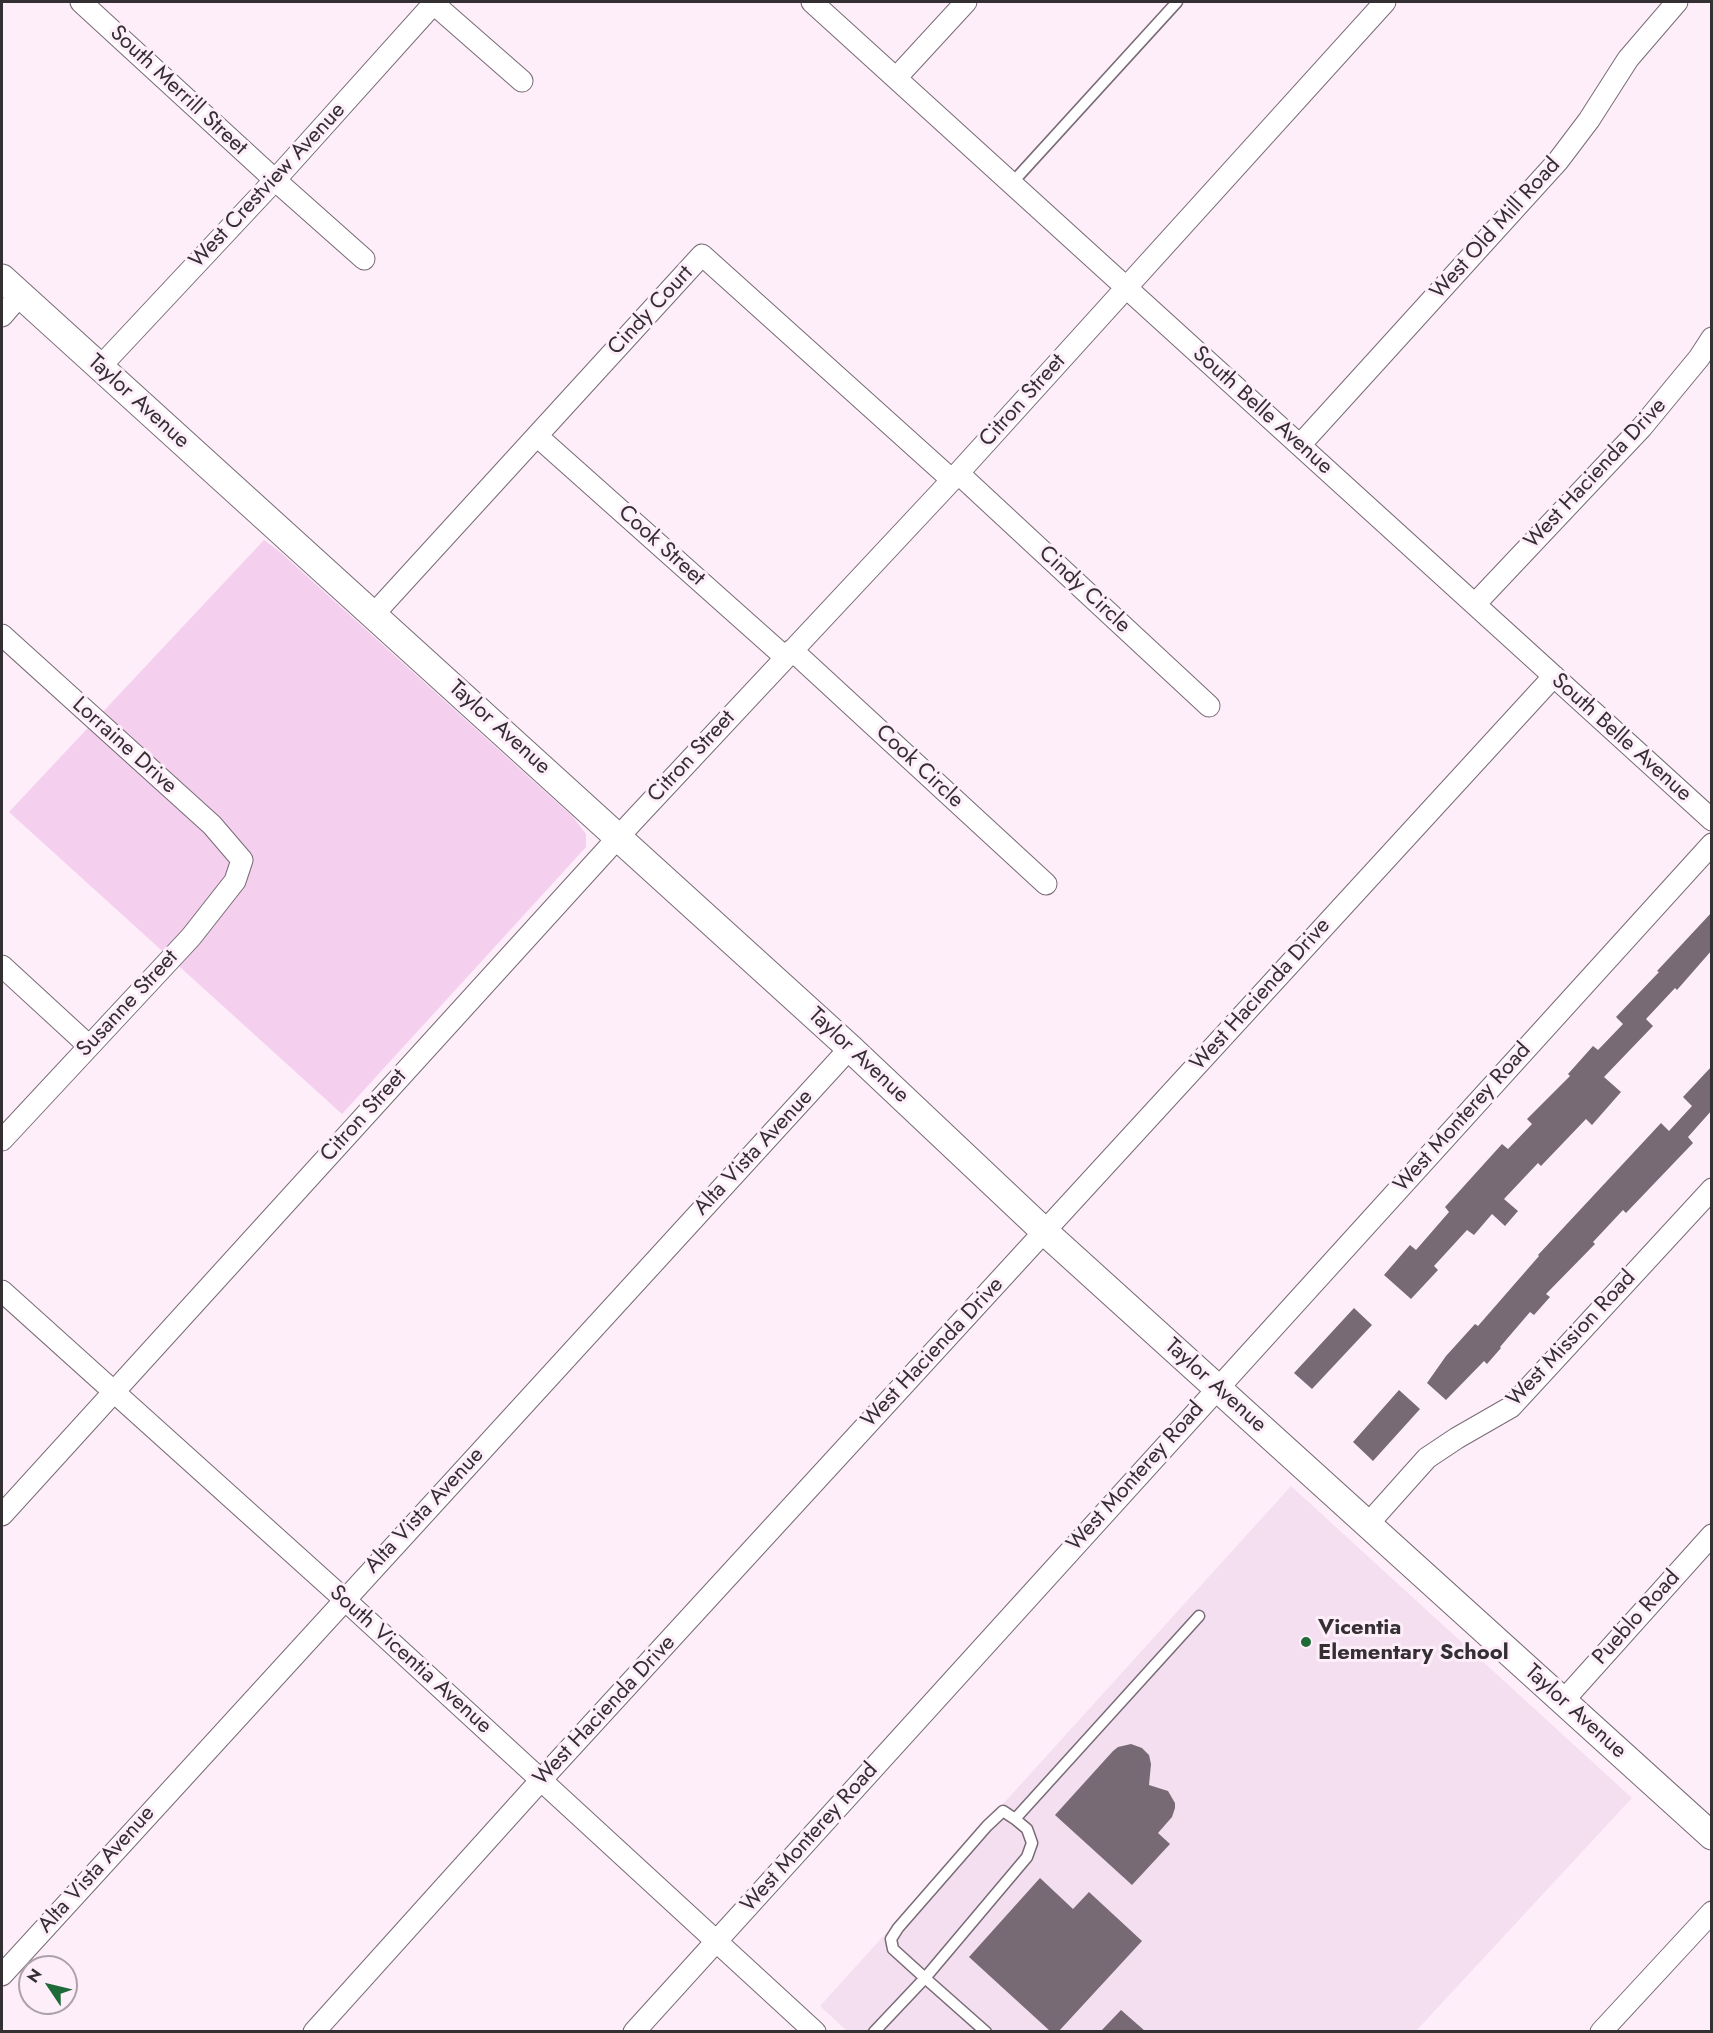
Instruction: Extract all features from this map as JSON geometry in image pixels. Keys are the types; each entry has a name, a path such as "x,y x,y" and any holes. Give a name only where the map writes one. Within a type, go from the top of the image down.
{"street":[{"path":"434,2 522,81"},
{"name":"West Crestview Avenue","path":"99,368 275,180 434,2"},
{"name":"South Belle Avenue","path":"812,2 1712,820"},
{"path":"896,78 966,2"},
{"name":"Citron Street","path":"2,1515 619,837 955,476 1385,2"},
{"name":"West Old Mill Road","path":"1300,445 1558,161 1589,120 1628,59 1677,2"},
{"name":"South Merrill Street","path":"87,4 275,180 364,259"},
{"name":"Cindy Court","path":"373,615 702,255 955,476"},
{"path":"2,316 11,287"},
{"name":"Taylor Avenue","path":"11,287 619,837 850,1048 1045,1232 1712,1836"},
{"name":"West Hacienda Drive","path":"1475,604 1642,427 1700,358 1712,338"},
{"name":"Cook Street","path":"537,436 788,654"},
{"name":"Cindy Circle","path":"955,476 1209,706"},
{"name":"Lorraine Drive","path":"2,635 212,825 242,860"},
{"name":"Cook Circle","path":"788,654 1046,884"},
{"name":"West Hacienda Drive","path":"314,2031 1554,676"},
{"name":"West Monterey Road","path":"634,2031 1712,844"},
{"name":"Susanne Street","path":"2,1140 191,937 235,881 242,860"},
{"path":"2,966 88,1046"},
{"name":"Alta Vista Avenue","path":"2,1975 850,1048"},
{"name":"West Mission Road","path":"1368,1524 1427,1458 1511,1407 1712,1188"},
{"name":"South Vicentia Avenue","path":"2,1292 344,1599 815,2031"},
{"name":"Pueblo Road","path":"1563,1701 1712,1534"},
{"path":"1601,2031 1712,1912"}],"lane":[{"path":"1012,183 1177,2"},
{"path":"1015,1818 1199,1616"},
{"path":"874,2031 925,1978 1027,1857 1032,1843 1027,1829 1003,1810 898,1928 891,1939 893,1949 925,1978 986,2031"}],"shaded area":[{"path":"264,540 279,551 573,817 586,834 586,847 342,1114 9,812"},
{"name":"Vicentia Elementary School","path":"1291,1486 1632,1798 1416,2031 848,2032 820,2006"}],"building":[{"path":"1712,912 1712,950 1677,990 1675,988 1646,1019 1653,1026 1604,1077 1621,1092 1592,1125 1586,1119 1541,1166 1538,1163 1504,1199 1518,1211 1505,1226 1492,1214 1474,1235 1467,1230 1434,1266 1438,1270 1411,1299 1384,1275 1410,1245 1416,1250 1449,1212 1445,1207 1502,1144 1508,1149 1532,1124 1527,1119 1570,1076 1568,1074 1593,1046 1598,1050 1623,1024 1616,1017"},
{"path":"1712,1066 1712,1110 1688,1137 1693,1143 1626,1213 1623,1210 1593,1242 1595,1244 1546,1294 1550,1297 1534,1315 1530,1312 1487,1364 1484,1361 1446,1400 1427,1383 1446,1356 1475,1324 1478,1326 1538,1255 1661,1123 1669,1131 1692,1106 1683,1097"},
{"path":"1354,1308 1372,1325 1312,1389 1294,1373"},
{"path":"1399,1390 1420,1409 1373,1461 1353,1442"},
{"path":"1131,1744 1142,1748 1149,1755 1151,1764 1149,1785 1168,1791 1175,1803 1172,1817 1158,1833 1170,1844 1132,1885 1055,1815 1113,1751 1118,1747"},
{"path":"1040,1878 1073,1909 1089,1892 1142,1941 1059,2031 1050,2031 969,1957"},
{"path":"1121,2010 1145,2031 1101,2031"}],"place":[{"name":"Vicentia Elementary School","path":"1306,1642"}]}
